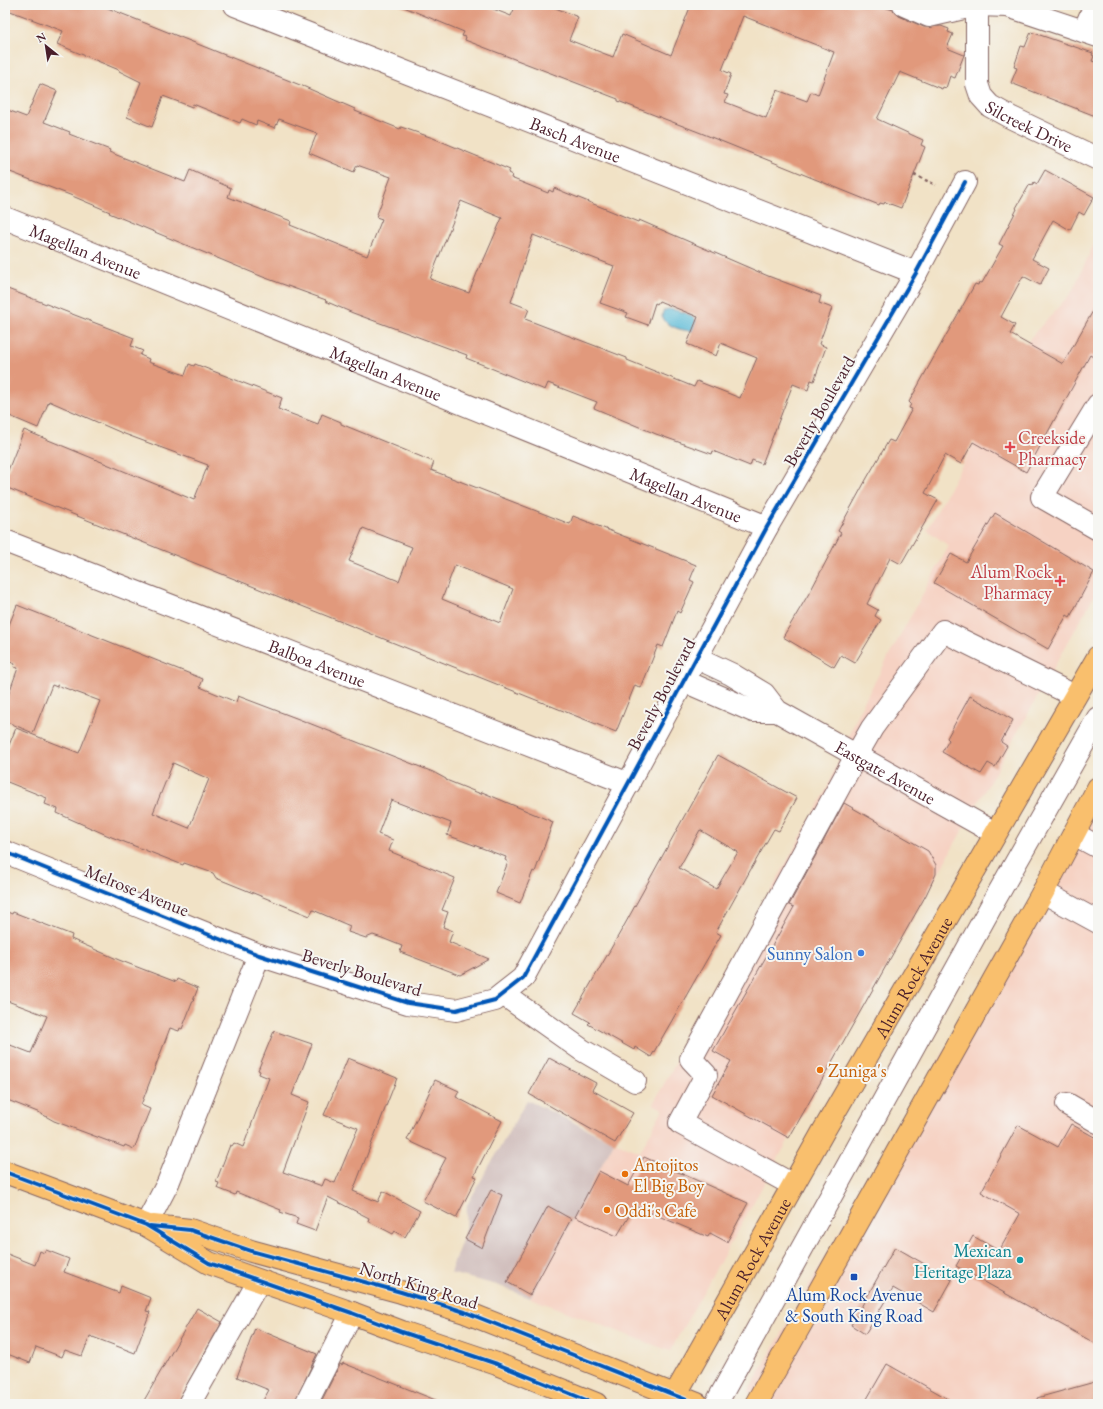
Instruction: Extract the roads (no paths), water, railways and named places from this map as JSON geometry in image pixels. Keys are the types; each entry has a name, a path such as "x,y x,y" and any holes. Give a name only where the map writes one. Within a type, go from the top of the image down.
{"main road":[{"name":"Alum Rock Avenue","path":"673,1400 793,1186 995,833 1098,657"},
{"path":"756,1404 1043,892 1098,788"},
{"name":"North King Road","path":"6,1174 146,1225 209,1263 402,1332 497,1364 596,1404"},
{"name":"North King Road","path":"146,1225 190,1230 251,1250 402,1292 450,1307 673,1400 697,1404"}],"street":[{"name":"Basch Avenue","path":"235,5 916,273"},
{"path":"904,5 929,16 976,5 1008,6 1091,34 1095,5"},
{"name":"Silcreek Drive","path":"976,5 977,84 981,96 990,106 1010,117 1098,159"},
{"name":"Beverly Boulevard","path":"259,955 408,1003 456,1010 495,1000 523,978 767,527 916,273 965,182"},
{"name":"Magellan Avenue","path":"5,218 767,527"},
{"path":"1098,405 1042,496 1098,529"},
{"name":"Balboa Avenue","path":"5,541 628,784"},
{"path":"793,1186 680,1123 706,1075 691,1059 872,728 943,631 1075,696"},
{"name":"Eastgate Avenue","path":"697,658 731,674 764,694 777,711 995,833"},
{"name":"Eastgate Avenue","path":"684,681 752,711 777,711"},
{"name":"Alum Rock Avenue","path":"716,1404 960,963 1098,718"},
{"path":"1074,834 1098,847"},
{"name":"Melrose Avenue","path":"5,852 259,955"},
{"path":"1043,892 1098,922"},
{"path":"146,1225 168,1183 259,955"},
{"path":"503,994 582,1050 635,1081"},
{"path":"1067,1104 1098,1122"},
{"path":"189,1404 259,1281"},
{"path":"306,1404 352,1313"}],"water":[{"path":"668,309 686,313 700,325 695,331 681,329 668,324 662,317 663,311"}],"place":[{"name":"Creekside Pharmacy","path":"1010,447"},
{"name":"Alum Rock Pharmacy","path":"1060,581"},
{"name":"Sunny Salon","path":"861,953"},
{"name":"Zuniga's","path":"820,1070"},
{"name":"Antojitos El Big Boy","path":"625,1174"},
{"name":"Oddi's Cafe","path":"607,1210"},
{"name":"Mexican Heritage Plaza","path":"1020,1260"},
{"name":"Alum Rock Avenue & South King Road","path":"854,1277"}]}
